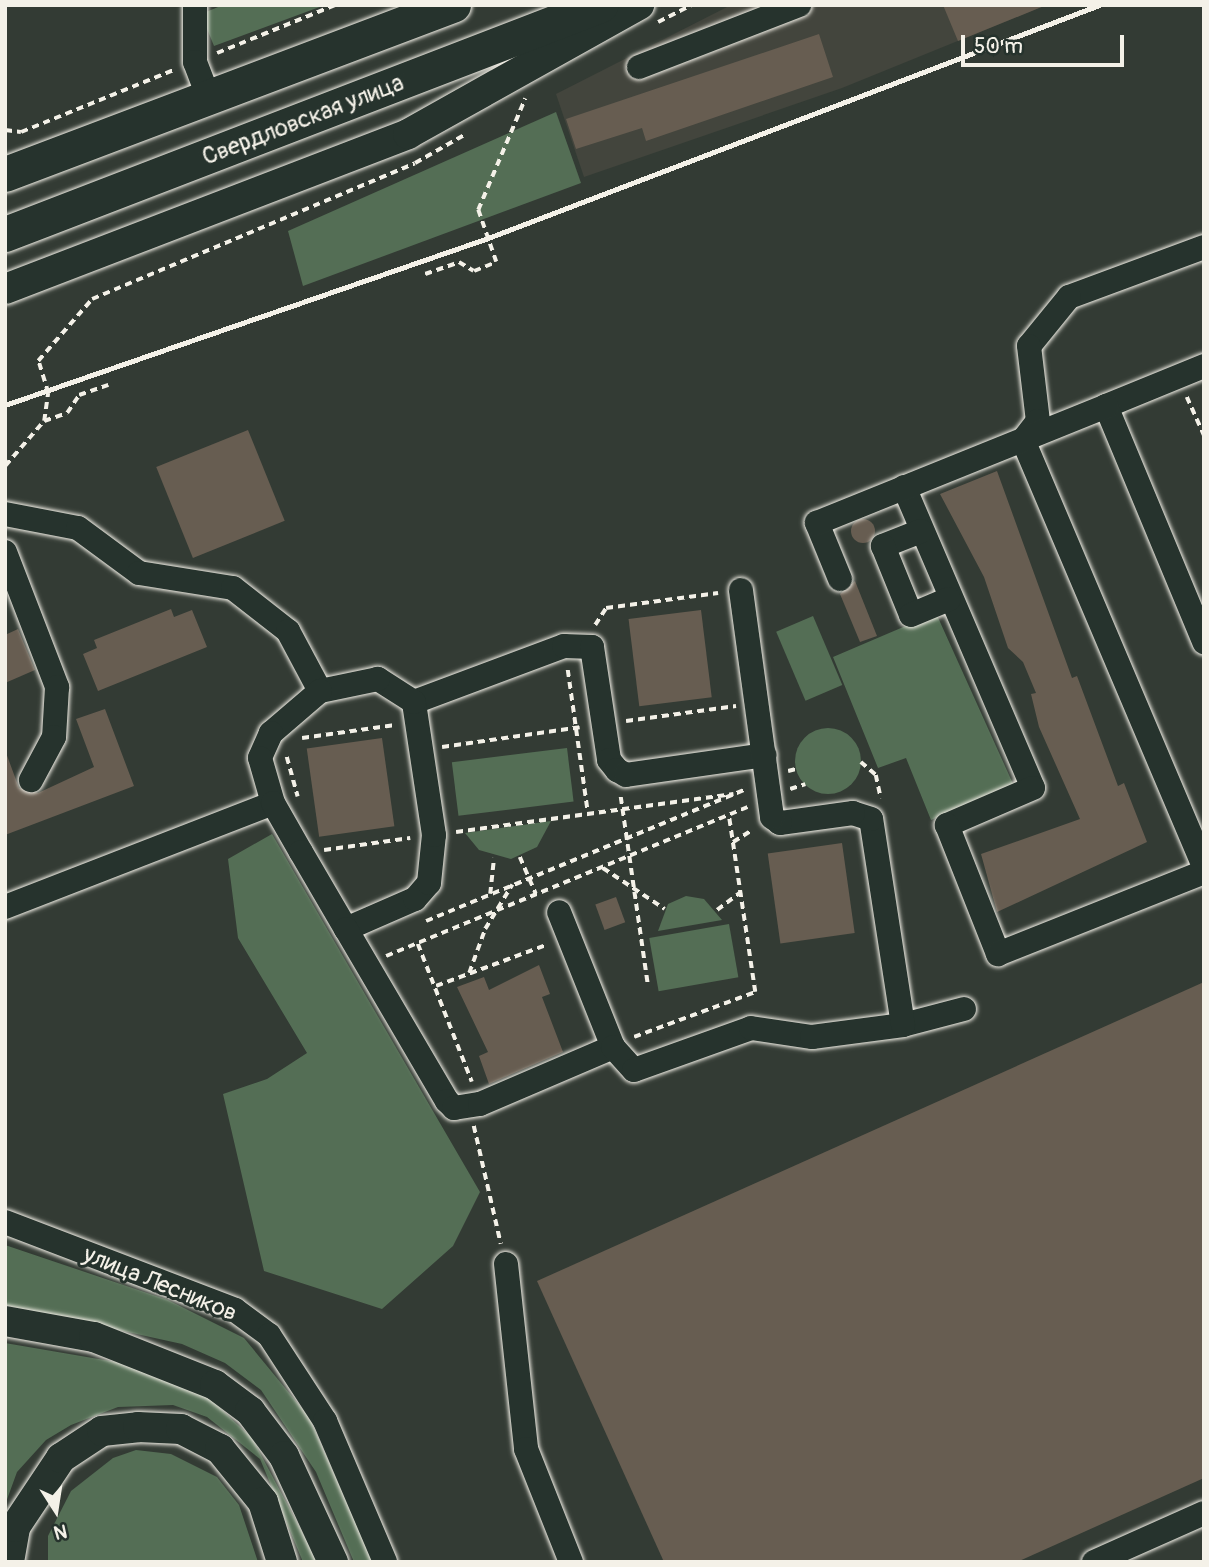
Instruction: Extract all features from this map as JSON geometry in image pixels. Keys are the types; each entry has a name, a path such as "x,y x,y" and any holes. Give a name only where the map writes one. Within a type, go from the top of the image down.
{"highway":[{"path":"5,174 453,5"},
{"name":"Свердловская улица","path":"5,234 600,5"}],"main road":[{"path":"5,289 131,238 408,134 647,14"},
{"path":"5,1321 94,1337 215,1385 250,1411 284,1456 333,1562"},
{"path":"9,1562 15,1527 38,1482 61,1458 102,1431 138,1427 181,1429 220,1449 263,1502 282,1562"}],"street":[{"path":"195,5 195,62 208,96"},
{"path":"639,67 799,5"},
{"path":"1023,440 1038,421 1029,346 1069,297 1204,247"},
{"path":"840,579 817,523 1204,366"},
{"path":"1106,406 1204,642"},
{"path":"1023,440 1204,866"},
{"path":"904,486 949,599 1032,788 947,825 998,954 1204,872"},
{"path":"5,514 78,528 139,573 233,588 288,631 320,691"},
{"path":"921,531 883,546 892,569 911,615 949,599"},
{"path":"5,552 57,687 54,737 31,780"},
{"path":"741,590 772,817 780,822 853,813 871,819 902,1025"},
{"path":"416,712 564,646 592,647 609,760 617,770 626,775 768,776"},
{"path":"346,929 424,891 434,835 416,712 378,679 320,691 266,741 260,758 274,803 301,852 346,929 447,1101 454,1108 480,1104 612,1047"},
{"path":"5,907 274,803"},
{"path":"559,912 612,1047 635,1070 751,1028 812,1037 902,1025 964,1009"},
{"name":"улица Лесников","path":"5,1222 235,1310 269,1335 326,1421 385,1562"},
{"path":"506,1264 526,1449 571,1562"},
{"path":"1094,1562 1204,1513"}],"path":[{"path":"5,130 21,132 335,5"},
{"path":"647,14 691,5"},
{"path":"514,106 537,91"},
{"path":"425,274 459,262 474,271 496,262 478,210 525,99"},
{"path":"44,421 48,393 38,361 92,299 415,163 470,131"},
{"path":"5,466 44,421 68,413 79,395 108,384"},
{"path":"1186,395 1204,435"},
{"path":"592,647 596,614 606,608 741,590"},
{"path":"564,646 588,813"},
{"path":"291,739 416,712"},
{"path":"284,749 299,800"},
{"path":"413,926 738,793 768,776 796,769"},
{"path":"768,776 805,784"},
{"path":"378,950 382,958 729,817 768,776"},
{"path":"301,852 738,793"},
{"path":"624,808 633,854 648,985"},
{"path":"612,1047 755,992 729,817"},
{"path":"520,857 545,915 559,912"},
{"path":"489,894 494,858"},
{"path":"603,868 665,909"},
{"path":"469,973 485,929 504,907 512,885"},
{"path":"717,909 741,892"},
{"path":"436,986 568,937"},
{"path":"418,944 480,1104 473,1128 506,1264"}],"shaded area":[{"path":"731,5 1046,5 842,88 584,177 556,94"}],"green space":[{"path":"223,5 325,5 214,46 201,14"},
{"path":"556,112 581,183 303,286 288,231"},
{"path":"936,613 1014,786 931,820 906,758 878,768 833,657"},
{"path":"813,616 842,685 805,701 776,632"},
{"path":"828,728 841,731 851,738 858,748 861,761 858,774 851,784 841,791 828,794 815,791 805,784 798,774 795,761 798,748 805,738 815,731"},
{"path":"567,748 574,802 458,816 452,762"},
{"path":"551,821 537,847 511,859 479,850 465,833"},
{"path":"272,834 480,1192 453,1246 382,1309 264,1271 223,1094 267,1079 307,1053 238,938 228,859"},
{"path":"686,896 704,899 722,920 658,931 668,904"},
{"path":"729,924 738,977 659,991 649,938"},
{"path":"5,1245 168,1300 244,1338 309,1417 373,1562 354,1562 316,1472 261,1390 225,1363 182,1344 5,1305"},
{"path":"5,1343 116,1362 207,1396 252,1438 318,1562 303,1562 260,1459 207,1417 173,1405 118,1407 71,1425 46,1440 17,1472 5,1505"},
{"path":"136,1450 171,1454 217,1477 239,1505 258,1562 48,1562 48,1536 71,1491 113,1458"}],"building":[{"path":"943,5 1044,5 1044,6 958,41"},
{"path":"819,34 833,77 646,141 642,128 576,149 566,119"},
{"path":"248,430 285,521 193,558 156,467"},
{"path":"997,471 1072,678 1077,676 1118,786 1124,783 1147,842 997,912 981,854 1080,819 1039,727 1031,694 1036,693 1023,662 1008,648 984,577 940,494"},
{"path":"863,519 872,522 875,531 872,540 863,543 854,540 851,531 854,522"},
{"path":"855,581 877,636 860,642 840,594"},
{"path":"171,609 174,617 192,610 207,647 98,691 83,654 97,648 94,640"},
{"path":"701,610 712,697 639,706 629,619"},
{"path":"18,629 35,670 5,683 5,635"},
{"path":"105,709 134,786 5,835 5,750 19,788 38,793 94,767 76,719"},
{"path":"382,738 394,826 319,837 307,749"},
{"path":"842,843 855,933 780,944 768,853"},
{"path":"616,897 625,922 605,930 595,905"},
{"path":"539,965 550,994 542,997 563,1052 489,1084 479,1056 488,1052 457,987 484,977 489,990"},
{"path":"1204,982 1204,1478 1017,1562 664,1562 537,1281"}],"railway":[{"path":"5,405 488,238 1099,5"}]}
